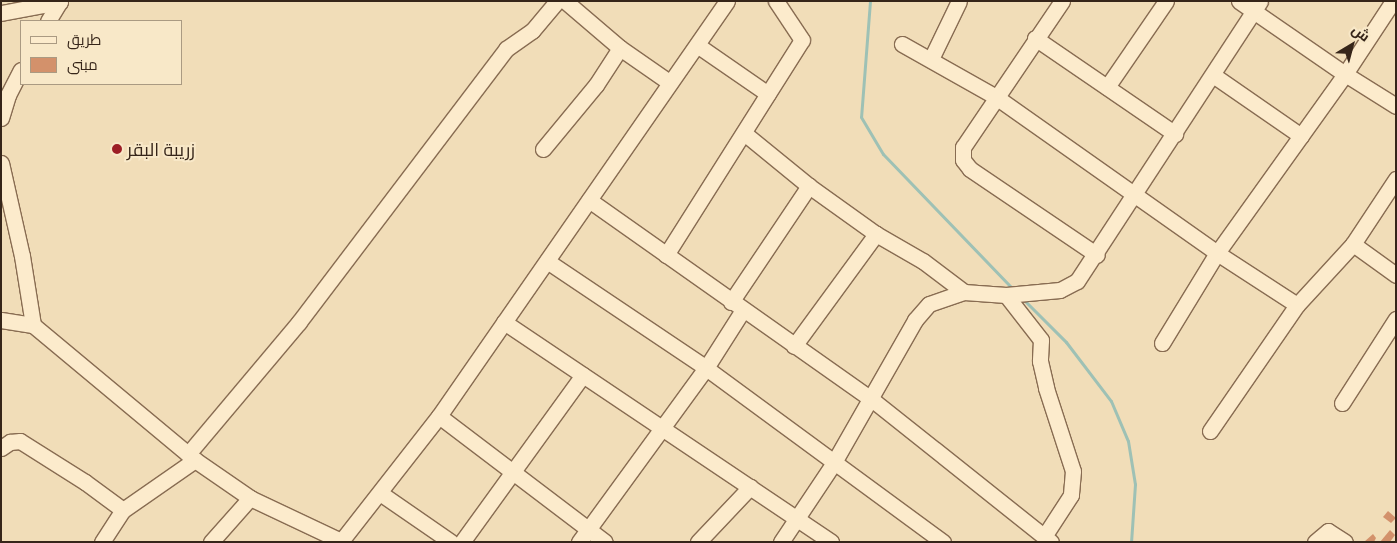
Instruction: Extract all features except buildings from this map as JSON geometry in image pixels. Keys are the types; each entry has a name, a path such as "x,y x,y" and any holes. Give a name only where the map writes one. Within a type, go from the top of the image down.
{"street":[{"path":"102,542 123,510 192,457 299,322 506,49 532,31 558,1"},
{"path":"565,1 620,48 669,82"},
{"path":"666,255 802,40 776,1"},
{"path":"931,59 959,1"},
{"path":"1062,1 963,146 963,160 970,169 1097,255"},
{"path":"1107,87 1166,1"},
{"path":"1239,1 1257,6 1345,74 1396,106"},
{"path":"1,13 60,2"},
{"path":"49,20 60,2"},
{"path":"1,320 33,325 192,457 250,498 343,541 439,416 669,82 697,45 724,2"},
{"path":"1162,343 1217,253 1345,74 1391,4"},
{"path":"781,542 833,464 914,320 929,304 964,292 1006,295 1060,290 1077,281 1097,255 1257,6"},
{"path":"1035,38 1175,134"},
{"path":"902,44 996,97 1217,253 1297,305"},
{"path":"697,45 768,94"},
{"path":"543,149 596,85 620,48"},
{"path":"1,118 8,95 20,72"},
{"path":"1213,75 1301,136"},
{"path":"744,133 808,186 876,234 923,261 964,292"},
{"path":"1,163 22,256 33,325"},
{"path":"1210,431 1297,305 1353,244 1396,179"},
{"path":"579,542 660,427 706,368 737,306 808,186"},
{"path":"589,200 870,398 1048,538 1071,495 1073,471 1046,388 1040,361 1041,340 1006,295"},
{"path":"794,346 876,234"},
{"path":"1353,244 1396,276"},
{"path":"547,261 706,368 833,464 943,542"},
{"path":"1342,403 1396,320"},
{"path":"504,322 831,542"},
{"path":"462,542 583,375"},
{"path":"439,416 605,542"},
{"path":"1,448 10,442 20,441 85,482 123,510"},
{"path":"698,542 750,487"},
{"path":"380,494 451,542"},
{"path":"211,542 250,498"},
{"path":"1315,542 1328,531 1345,542"}],"waterway":[{"path":"870,1 861,117 883,154 1013,289"},
{"path":"1023,299 1066,342 1111,401 1128,441 1135,484 1131,542"}],"place":[{"name":"زريبة البقر","path":"117,149"}]}
